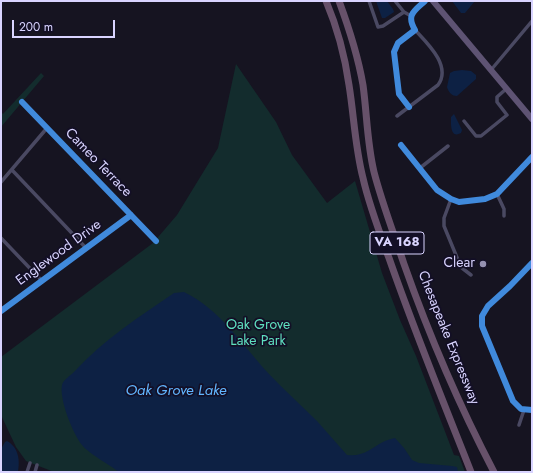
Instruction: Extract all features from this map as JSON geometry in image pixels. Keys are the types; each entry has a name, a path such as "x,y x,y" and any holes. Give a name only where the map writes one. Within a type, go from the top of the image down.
{"highway":[{"name":"Chesapeake Expressway","path":"326,1 333,20 348,76 356,143 362,177 371,208 420,342 471,472"},
{"name":"Chesapeake Expressway","path":"339,1 358,60 367,132 373,165 394,236 435,346 458,399 494,472"}],"main road":[{"path":"433,1 532,119"}],"street":[{"path":"369,1 378,27 383,26 404,12"},
{"path":"395,1 404,12 411,16"},
{"path":"397,116 438,85 441,80 442,73 439,58 411,24 411,16 425,1"},
{"path":"490,70 532,22"},
{"path":"409,107 399,94 394,52 398,43 415,30"},
{"path":"464,121 476,136 481,136 507,115 497,102 497,97 506,88"},
{"name":"Cameo Terrace","path":"22,102 156,240"},
{"path":"1,182 47,128"},
{"path":"401,145 437,190 451,200 459,202 472,202 497,194 532,157"},
{"path":"420,168 448,146"},
{"path":"12,170 86,248"},
{"path":"497,194 504,209 504,216"},
{"path":"451,200 444,218 444,226 462,268 471,275"},
{"name":"Englewood Drive","path":"1,311 131,215"},
{"path":"1,238 42,281"},
{"path":"532,263 488,306 483,314 482,320 484,332 512,401 524,410 532,410"},
{"path":"520,425 524,410"},
{"path":"27,472 30,463"},
{"path":"35,472 37,465"}],"green space":[{"name":"Oak Grove Lake Park","path":"236,64 276,122 292,155 327,203 355,181 382,273 454,455 459,456 465,472 54,472 26,461 16,447 1,415 1,357 153,243 177,215 218,148"},
{"path":"41,73 44,76 1,127 1,112 3,114"}],"water":[{"path":"376,1 387,1 394,12 385,18 382,18"},
{"path":"452,1 475,1 465,13 461,13"},
{"path":"462,70 471,71 476,75 476,79 457,96 455,96 450,93 447,87 450,73"},
{"path":"454,114 462,130 461,133 455,134 452,130 451,117"},
{"name":"Oak Grove Lake","path":"184,292 209,308 230,328 269,374 317,421 347,455 362,454 384,441 395,438 412,460 419,463 457,467 458,472 119,472 89,452 78,440 65,407 62,385 85,360 109,339 174,293"},
{"path":"7,441 14,447 18,455 18,472 1,472 1,449"}],"cycle path":[{"path":"409,107 399,94 394,52 398,43 415,30 411,21 412,14 425,1"},
{"path":"22,102 156,241"},
{"path":"401,145 437,190 459,202 485,199 497,194 532,157"},
{"path":"1,311 131,215"},
{"path":"532,263 488,306 482,316 482,326 513,401 521,409 532,410"}],"place":[{"name":"Clear","path":"483,264"}]}
